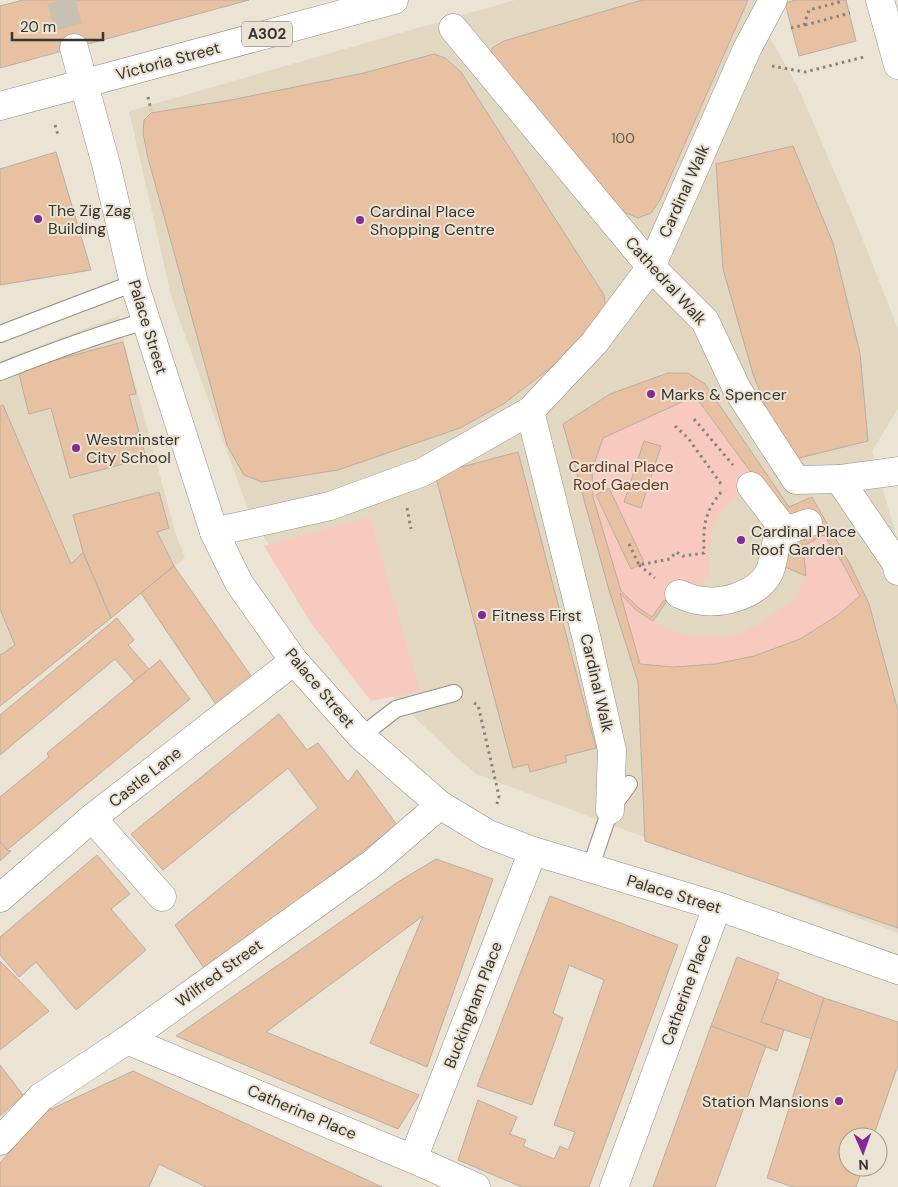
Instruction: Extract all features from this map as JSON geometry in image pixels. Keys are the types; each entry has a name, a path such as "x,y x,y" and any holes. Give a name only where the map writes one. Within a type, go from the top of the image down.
{"main road":[{"name":"Victoria Street","path":"0,106 394,0"},
{"name":"Cardinal Walk","path":"214,532 330,506 424,472 530,411 595,342 651,267 742,61 774,0"},
{"path":"880,0 898,65"},
{"name":"Cathedral Walk","path":"453,28 651,267 705,320 736,399 796,480 839,479"},
{"name":"Palace Street","path":"74,48 106,164 134,283 214,532 239,583 294,660 361,736 440,805 488,834 533,851 720,907 898,970"},
{"name":"Cardinal Walk","path":"530,411 587,640 612,750 610,810"},
{"path":"898,471 839,479 896,563 898,571"},
{"path":"678,594 698,600 718,601 739,596 752,590 769,573 780,536 797,527 751,486"},
{"name":"Castle Lane","path":"0,898 92,818 294,660"},
{"name":"Wilfred Street","path":"0,1142 41,1097 127,1040 373,863 440,805"},
{"path":"92,818 162,897"},
{"name":"Buckingham Place","path":"413,1159 533,851"},
{"name":"Catherine Place","path":"614,1187 714,915 720,907"},
{"name":"Catherine Place","path":"127,1040 476,1187"}],"lane":[{"path":"0,334 134,283"},
{"path":"0,372 120,328 146,321"},
{"path":"361,736 396,709 454,693"},
{"path":"610,810 629,784"},
{"name":"Cardinal Walk","path":"590,868 610,810"}],"path":[{"path":"804,25 850,13"},
{"path":"742,61 804,72 864,57"},
{"path":"148,97 151,110"},
{"path":"55,125 58,135"},
{"path":"694,419 751,486"},
{"path":"629,544 639,565 670,559 676,552 683,556 704,553 703,532 707,513 724,489 688,438 675,426"},
{"path":"454,693 478,705 499,796 488,834"}],"shaded area":[{"path":"515,0 765,0 769,36 798,87 857,225 898,329 898,409 872,451 898,542 898,933 477,774 457,758 322,628 250,515 172,299 129,111"},
{"name":"Westminster City School","path":"119,316 120,328 176,535 185,558 0,707 0,361"}],"green space":[{"name":"Cardinal Place Roof Gaeden","path":"695,396 781,513 812,515 821,530 789,546 783,566 688,611 664,600 652,617 640,609 621,591 593,497 592,470 603,438","holes":["753,493 772,539 752,577 721,589 703,587 703,577 710,578 709,556 714,525 725,506 734,499"]},
{"path":"370,517 420,691 371,701 311,623 264,546"},
{"path":"824,535 843,564 860,596 838,615 800,639 754,656 715,664 673,667 640,664 620,593 636,610 677,633 714,637 742,633 762,622 794,599 806,576 803,546"}],"building":[{"path":"23,0 249,0 0,68 0,6"},
{"path":"642,0 748,0 660,200 651,213 638,218 626,213 617,206 491,55 492,48 504,41"},
{"path":"795,0 846,0 856,41 799,56 785,3"},
{"name":"Cardinal Place Shopping Centre","path":"434,54 445,58 461,72 604,295 606,310 590,337 505,403 460,428 338,470 262,482 244,475 227,445 148,158 143,133 144,120 151,113 231,100 364,73"},
{"path":"793,146 833,243 860,353 868,441 787,461 753,374 723,269 716,164"},
{"name":"The Zig Zag Building","path":"56,152 91,270 0,285 0,169"},
{"path":"123,342 136,394 129,395 146,458 70,478 51,408 29,414 18,370"},
{"path":"668,373 688,373 705,384 789,507 812,497 850,564 869,604 898,711 898,928 645,841 638,682 609,590 563,424 610,394","holes":["695,396 781,513 793,526 812,515 821,530 789,546 783,566 806,576 803,546 824,535 843,564 860,596 838,615 800,639 754,656 715,664 673,667 640,664 620,593 636,610 653,621 667,601 664,600 652,617 640,609 621,591 593,497 592,470 603,438"]},
{"path":"3,405 71,564 83,552 111,618 0,706 0,654 15,645 0,609 0,406"},
{"path":"644,441 661,446 641,508 624,502"},
{"path":"518,452 596,748 565,756 567,762 530,772 528,764 513,768 435,474"},
{"path":"609,488 644,562 631,569 596,495"},
{"path":"159,492 169,528 157,532 174,566 111,618 83,552 73,515"},
{"path":"174,566 251,676 217,706 141,593"},
{"path":"117,618 134,640 128,645 149,669 134,681 115,659 0,755 0,715"},
{"path":"160,660 190,699 7,850 0,841 0,797 49,757 47,753"},
{"path":"279,714 307,750 318,743 348,782 357,770 397,825 266,925 204,968 175,925 318,808 288,768 163,870 131,834"},
{"path":"0,841 7,850 11,851 0,861"},
{"path":"97,855 130,894 111,909 146,950 76,1010 36,962 19,977 0,955 0,937"},
{"path":"436,859 493,879 427,1067 370,1043 423,916 266,1032 419,1095 398,1129 176,1036 398,882"},
{"path":"550,896 678,945 589,1187 522,1187 458,1160 478,1100 517,1117 510,1134 526,1140 523,1146 554,1159 560,1146 568,1150 575,1132 554,1125 604,980 569,965 553,1013 563,1018 532,1105 477,1086"},
{"path":"737,957 779,973 761,1022 784,1030 777,1051 711,1026"},
{"path":"0,961 49,1011 0,1050"},
{"path":"777,979 824,998 812,1039 761,1022"},
{"name":"Station Mansions","path":"824,998 898,1022 898,1065 876,1127 838,1127 838,1177 860,1177 856,1187 793,1187 767,1178"},
{"path":"711,1026 766,1046 715,1187 653,1187"},
{"path":"0,1065 23,1095 0,1116"},
{"path":"133,1071 382,1187 206,1187 159,1164 149,1187 0,1187 0,1163 43,1113"}],"tunnel":[{"path":"61,0 74,48"}],"place":[{"name":"The Zig Zag Building","path":"38,219"},
{"name":"Cardinal Place Shopping Centre","path":"360,220"},
{"name":"Marks & Spencer","path":"651,394"},
{"name":"Westminster City School","path":"76,448"},
{"name":"Cardinal Place Roof Garden","path":"741,540"},
{"name":"Fitness First","path":"482,615"},
{"name":"Station Mansions","path":"839,1101"}]}
